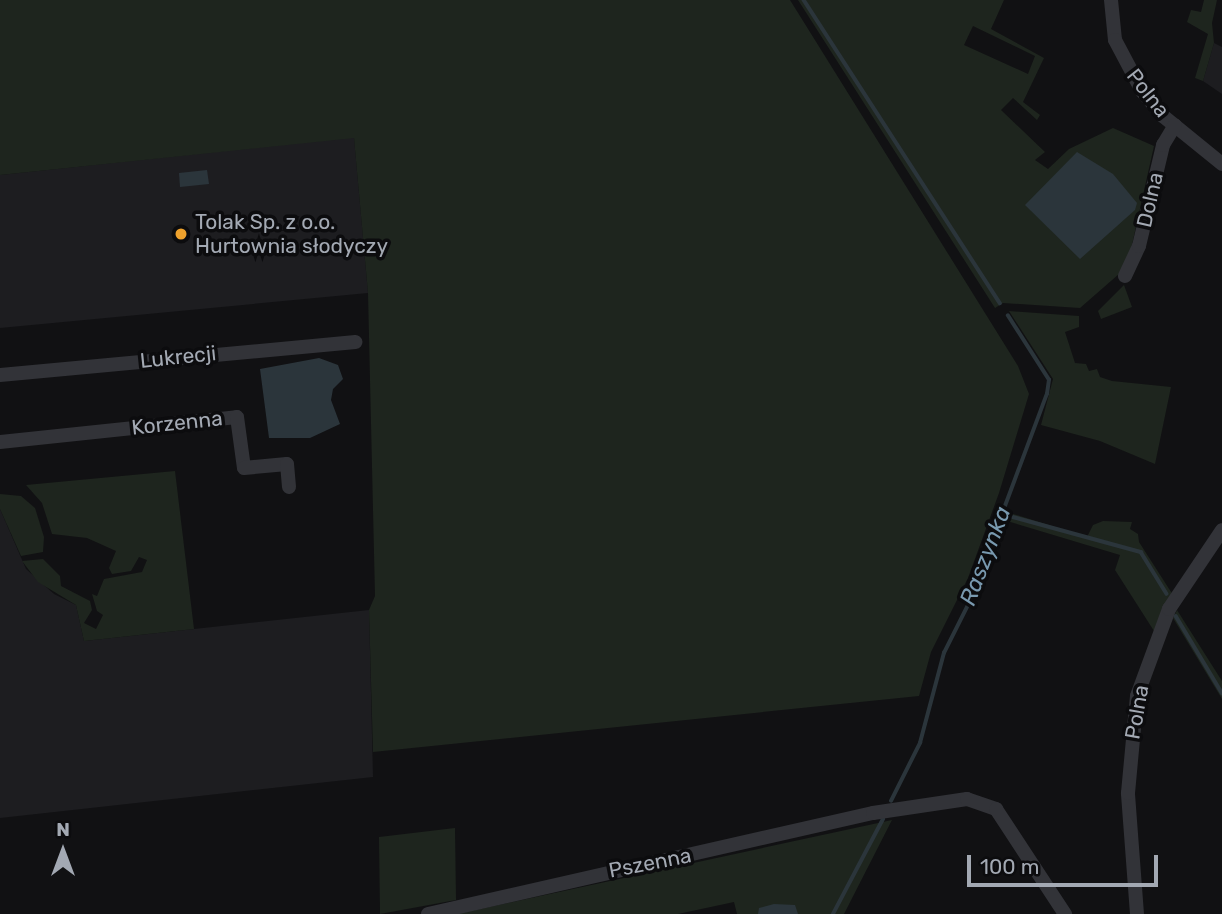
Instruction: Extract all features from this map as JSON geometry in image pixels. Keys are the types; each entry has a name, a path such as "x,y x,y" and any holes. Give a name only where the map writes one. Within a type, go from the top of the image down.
{"street":[{"name":"Polna","path":"1111,0 1111,25 1124,63 1142,92 1175,125 1222,164"},
{"name":"Dolna","path":"1125,276 1139,246 1163,145 1175,125"},
{"name":"Lukrecji","path":"0,374 355,342"},
{"name":"Korzenna","path":"0,442 237,417 244,468 287,464 289,487"},
{"name":"Polna","path":"1136,914 1128,766 1137,696 1169,609 1222,530"},
{"name":"Pszenna","path":"428,914 873,813 952,800 991,806 1065,914"}],"shaded area":[{"path":"0,0 790,0 1018,366 1029,394 999,493 968,578 931,652 919,696 373,752 369,610 375,596 368,293 354,138 0,175"},
{"path":"798,0 1004,0 991,29 1044,58 1023,102 1040,115 1037,120 1013,98 1001,110 1045,152 1035,160 1048,169 1069,149 1113,128 1154,146 1127,267 1080,308 1003,303 995,308","holes":["973,26 1035,56 1028,74 964,45"]},
{"path":"1204,0 1217,0 1212,23 1214,43 1203,81 1195,78 1208,34 1187,22 1191,10 1201,12"},
{"path":"1214,43 1222,47 1222,94 1203,81"},
{"name":"Tolak Sp. z o.o. Hurtownia słodyczy","path":"354,137 368,293 0,328 0,175"},
{"path":"1077,152 1113,174 1137,203 1135,210 1080,259 1025,205"},
{"path":"207,170 209,184 180,187 179,173"},
{"path":"1124,285 1132,307 1101,319 1098,311"},
{"path":"1009,311 1079,316 1079,327 1065,332 1075,363 1086,364 1089,371 1097,369 1100,377 1112,381 1171,387 1155,464 1100,441 1041,425 1053,379"},
{"path":"319,358 338,365 343,379 333,389 331,400 340,424 310,438 269,438 260,369"},
{"path":"175,471 194,629 84,641 76,605 38,582 22,561 43,559 60,576 61,586 90,601 92,610 84,623 96,629 103,615 97,611 92,594 97,596 104,579 142,572 147,560 139,557 131,571 112,574 109,568 116,551 87,538 52,534 42,503 26,485"},
{"path":"0,494 21,496 35,508 44,537 43,552 21,556 0,509"},
{"path":"0,509 26,569 54,594 76,605 84,641 369,610 373,777 0,818"},
{"path":"1010,513 1087,537 1093,525 1103,521 1132,522 1130,529 1138,534 1139,542 1173,595 1154,631 1115,570 1120,555 1007,521"},
{"path":"1177,610 1222,681 1222,699 1173,618"},
{"path":"892,820 844,914 737,914 734,902 678,914 457,914"},
{"path":"455,828 456,900 380,914 379,837"},
{"path":"774,904 795,905 798,914 758,914 759,908"}],"waterway":[{"name":"Raszynka","path":"804,0 1000,303"},
{"name":"Raszynka","path":"891,801 920,743 944,653 968,605 1047,394 1049,380 1008,316"},
{"path":"1013,517 1141,552 1167,594"},
{"path":"1176,616 1222,693"},
{"name":"Raszynka","path":"833,914 883,819"}],"place":[{"name":"Tolak Sp. z o.o. Hurtownia słodyczy","path":"181,234"}]}
